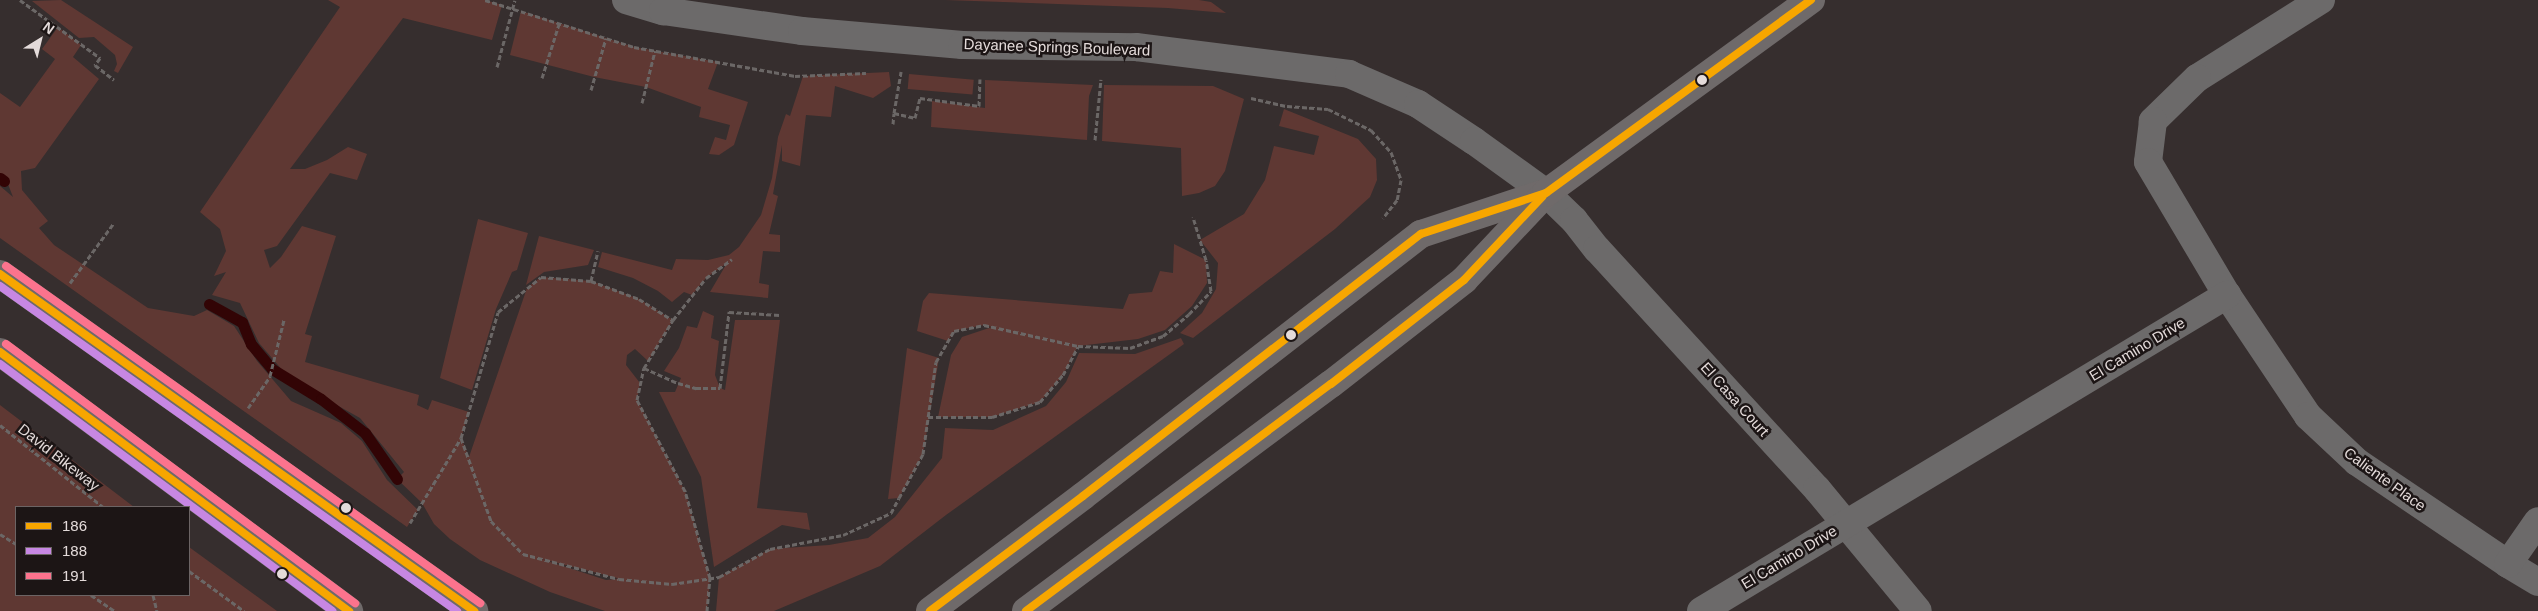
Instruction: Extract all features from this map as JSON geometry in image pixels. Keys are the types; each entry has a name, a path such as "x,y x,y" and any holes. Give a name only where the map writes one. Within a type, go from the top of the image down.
{"main road":[{"path":"1026,611 1331,384 1464,280 1546,193 1811,0"},
{"path":"930,611 1083,496 1421,234 1546,193"},
{"path":"0,274 474,611"},
{"path":"0,352 349,611"}],"street":[{"name":"Dayanee Springs Boulevard","path":"626,0 663,11 802,31 962,45 1136,47 1349,74 1418,104 1474,141 1546,193"},
{"path":"2227,295 2148,162 2152,121 2197,78 2321,0"},
{"name":"El Casa Court","path":"1546,193 1574,220 1597,249 1846,523 1918,611"},
{"name":"El Camino Drive","path":"1701,611 2227,295"},
{"name":"Caliente Place","path":"2227,295 2308,416 2357,462 2508,564 2538,582"},
{"path":"2508,564 2538,521"}],"path":[{"path":"21,0 100,58 95,65 114,80"},
{"path":"484,0 634,47 795,76"},
{"path":"497,67 515,0"},
{"path":"542,78 559,24"},
{"path":"591,90 606,38"},
{"path":"893,124 901,72 902,39"},
{"path":"642,103 655,51"},
{"path":"894,113 915,118 920,98 979,106 980,78"},
{"path":"1095,140 1102,78"},
{"path":"1262,102 1328,109 1371,130 1391,152 1401,180 1397,200 1378,225"},
{"path":"461,438 491,521 523,554 619,579 672,584 719,577 770,549 842,535 891,513 923,454 936,362 954,331 984,325 1078,346 1130,348 1163,336 1189,314 1211,291 1206,260 1193,216"},
{"path":"68,286 113,224"},
{"path":"591,281 598,251"},
{"path":"707,611 710,578 684,491 637,400 644,368 673,320 706,278 732,259"},
{"path":"407,527 461,438 498,312 541,277 591,281 639,299 673,320"},
{"path":"644,368 678,383 696,388 720,388 729,312 780,315"},
{"path":"246,411 270,376 284,320"},
{"path":"928,417 992,417 1040,402 1063,375 1078,346"},
{"name":"David Bikeway","path":"0,425 103,506"},
{"path":"0,534 15,543"},
{"path":"190,572 244,611"},
{"path":"92,596 115,611"},
{"path":"154,596 157,611"}],"shaded area":[{"path":"61,0 133,47 118,73 114,71 117,64 115,55 94,37 79,38 32,1"},
{"path":"328,0 485,0 502,5 492,40 403,18 290,169 305,169 327,160 348,147 367,154 357,180 330,173 277,246 264,250 270,268 281,257 302,226 336,236 305,334 312,336 305,362 419,395 417,405 428,410 432,400 469,412 461,438 469,457 527,288 541,277 591,281 639,299 673,320 648,361 635,349 627,355 626,365 640,383 637,400 685,491 710,578 707,611 605,611 550,592 480,560 450,539 434,524 422,503 397,479 404,472 360,418 290,379 259,343 240,303 212,295 226,272 214,276 226,251 220,229 200,212 340,7","holes":["538,558 617,578 606,580"]},
{"path":"945,0 1199,0 1211,2 1226,13 1168,8"},
{"path":"521,11 634,47 718,62 708,89 748,102 734,145 719,155 709,154 715,137 726,140 730,125 699,117 701,107 646,87 594,77 510,55"},
{"path":"58,27 81,45 73,57 99,79 35,168 21,171 22,190 48,221 39,228 54,245 148,308 194,316 207,310 234,326 257,361 291,401 341,423 362,441 387,480 418,510 407,527 0,238 0,186 13,197 6,179 0,175 0,93 20,107 55,59 42,49"},
{"path":"889,72 891,86 873,98 835,86 831,117 806,115 800,166 782,161 782,145 773,194 778,196 769,234 780,235 780,252 763,251 759,283 769,285 768,298 710,292 727,263 706,278 692,295 684,292 672,302 658,291 633,278 598,267 602,252 672,270 676,259 708,260 729,255 739,247 761,215 772,178 778,137 786,114 790,116 803,76"},
{"path":"909,74 974,80 972,95 908,89"},
{"path":"985,80 1093,85 1089,96 1087,140 931,127 932,101 985,108"},
{"path":"1104,85 1213,86 1244,99 1225,171 1215,186 1199,193 1182,196 1181,148 1102,141"},
{"path":"1284,109 1358,139 1376,159 1377,180 1370,197 1335,229 1193,338 1180,333 1202,313 1216,289 1218,263 1200,240 1244,214 1265,180 1274,146 1314,155 1319,136 1279,126"},
{"path":"478,219 528,233 517,270 512,272 496,309 472,390 440,378"},
{"path":"539,236 594,250 588,265 544,272 526,285"},
{"path":"1174,244 1206,260 1207,283 1192,306 1165,330 1138,339 1078,346 1063,375 1040,402 992,417 938,417 951,355 962,337 992,327 984,325 954,331 948,341 917,331 923,301 929,293 1123,309 1129,294 1152,292 1160,271 1173,273"},
{"path":"703,311 714,316 711,338 719,341 715,375 720,388 725,390 735,320 780,320 757,508 807,513 810,530 782,525 714,567 701,477 659,392 675,392 681,378 664,371 679,348 687,326 697,328"},
{"path":"1181,338 1184,344 946,515 880,566 774,611 716,611 719,577 770,549 829,545 868,538 895,517 942,458 945,428 993,430 1046,406 1066,382 1079,353 1135,354"},
{"path":"907,348 939,358 923,454 899,498 888,499"},
{"path":"0,405 133,506 15,506 15,596 190,596 190,548 277,611 0,611"}],"waterway":[{"path":"0,178 4,181"},
{"path":"209,304 242,322 251,344 272,369 321,399 365,433 397,479"}],"transit line":[{"name":"186","path":"930,611 1083,496 1421,234 1546,193 1811,0"},
{"name":"186","path":"1026,611 1331,384 1464,280 1543,196"},
{"name":"191","path":"6,266 480,603"},
{"name":"186","path":"0,274 474,611"},
{"name":"188","path":"0,286 457,611"},
{"name":"191","path":"6,344 355,603"},
{"name":"186","path":"0,352 349,611"},
{"name":"188","path":"0,364 332,611"}]}
